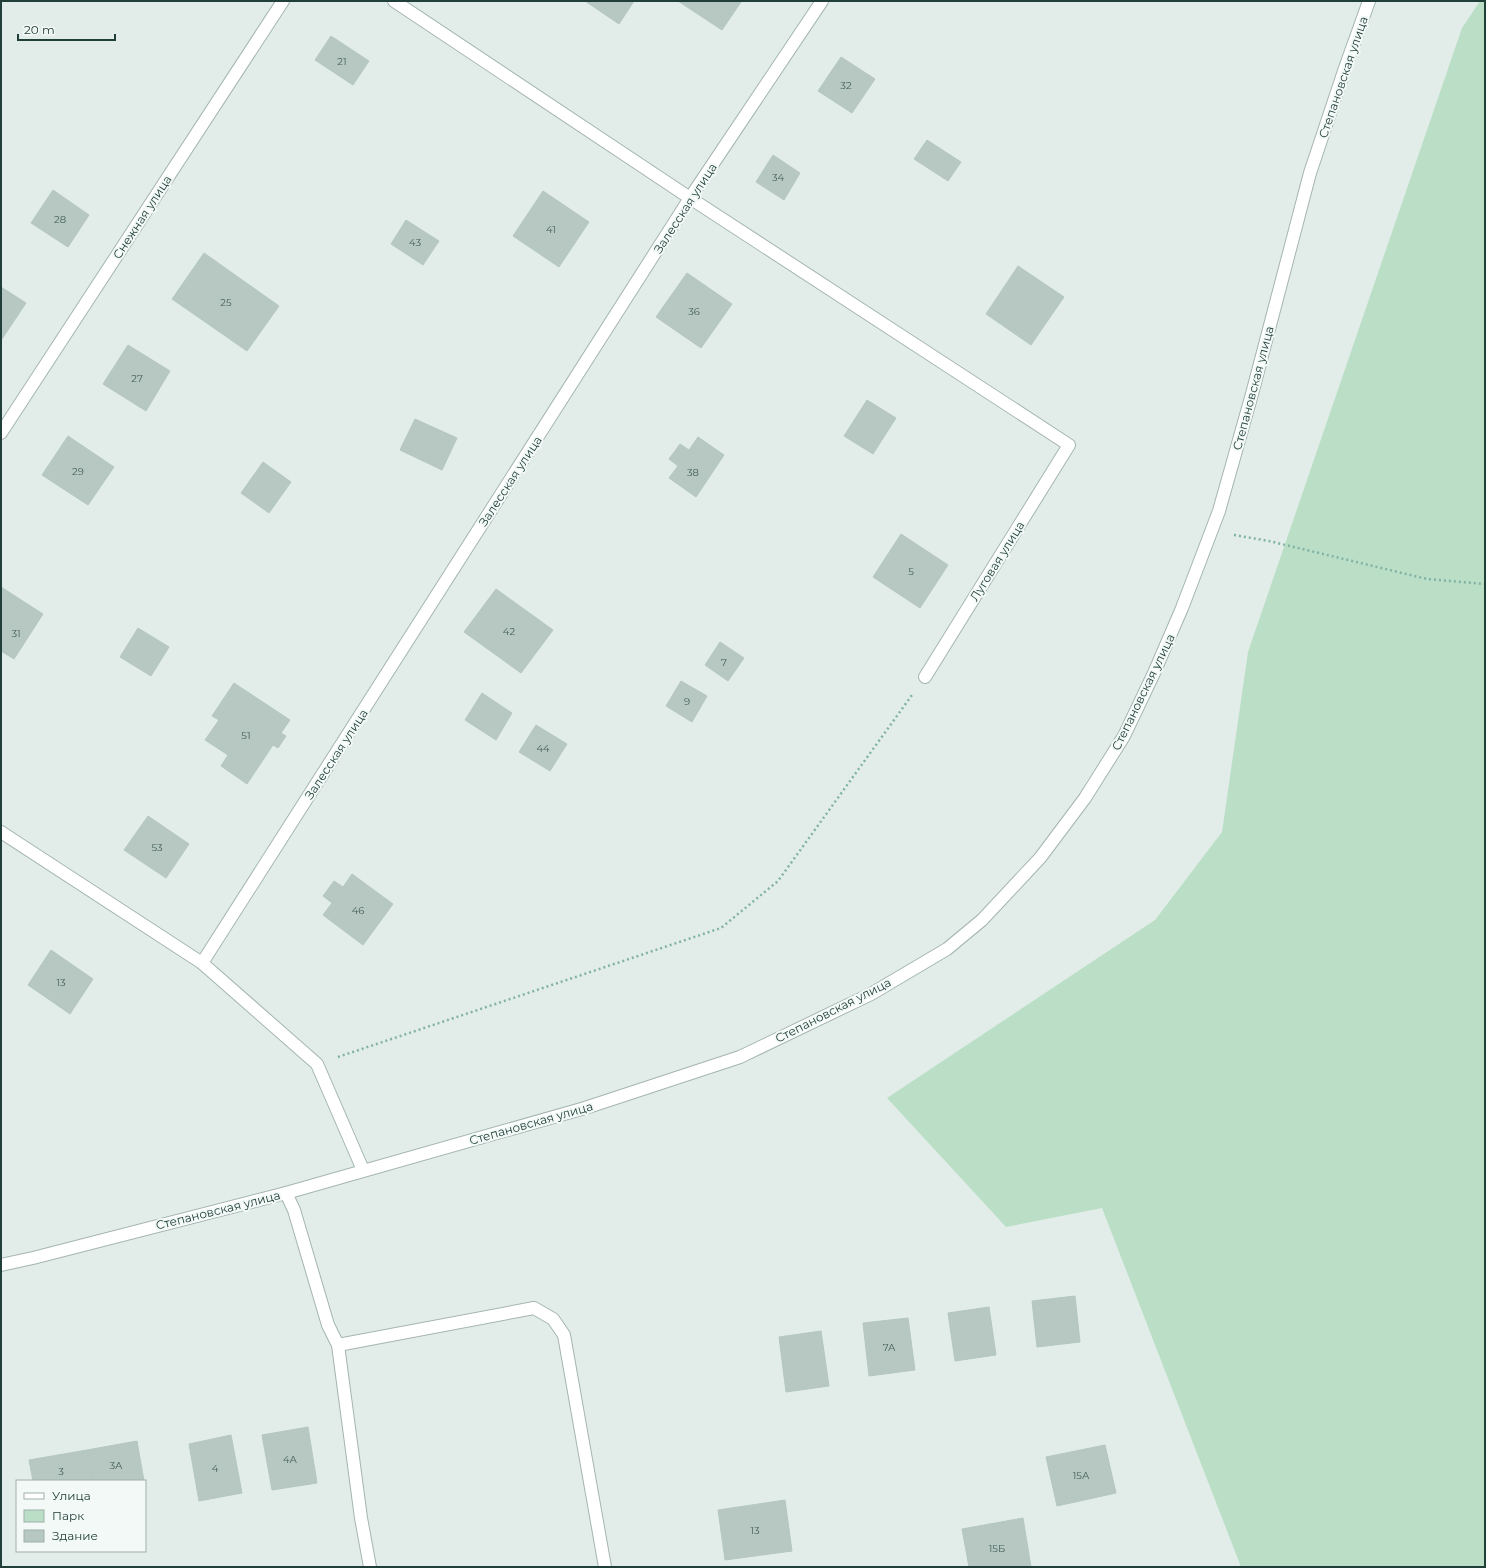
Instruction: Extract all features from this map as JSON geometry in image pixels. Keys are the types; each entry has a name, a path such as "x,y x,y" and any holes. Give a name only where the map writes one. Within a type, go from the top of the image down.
{"street":[{"name":"Снежная улица","path":"1,433 283,1"},
{"path":"394,1 690,198"},
{"name":"Залесская улица","path":"202,963 690,198 822,1"},
{"name":"Степановская улица","path":"1,1265 286,1193 585,1108 740,1056 871,994 947,949 982,920 1040,858 1085,798 1124,736 1154,674 1182,608 1219,511 1252,394 1310,173 1369,1"},
{"name":"Луговая улица","path":"690,198 1068,446 925,677"},
{"path":"1,832 202,963 317,1064 363,1170"},
{"path":"286,1193 294,1210 328,1324 338,1345 361,1518 370,1567"},
{"path":"338,1345 534,1308 553,1319 564,1335 605,1567"}],"path":[{"path":"1212,531 1269,541 1427,579 1485,584"},
{"path":"317,1064 721,928 778,881 925,677"}],"green space":[{"path":"1480,1 1485,1 1485,1567 1241,1567 1102,1208 1006,1227 887,1098 1155,920 1222,832 1248,652 1462,28"}],"building":[{"path":"585,1 634,1 619,24"},
{"path":"678,1 739,1 741,2 722,30"},
{"path":"331,36 369,61 353,85 315,60"},
{"path":"841,57 875,79 852,113 818,91"},
{"path":"927,140 961,162 948,181 914,159"},
{"path":"773,155 800,173 784,200 756,182"},
{"path":"53,190 89,215 68,247 31,223"},
{"path":"543,191 589,222 559,267 513,236"},
{"path":"406,220 439,241 423,265 391,244"},
{"path":"204,253 279,306 247,351 172,299"},
{"path":"1018,266 1064,297 1031,345 986,314"},
{"path":"687,273 732,304 701,348 656,317"},
{"path":"1,287 26,303 2,339 1,339"},
{"path":"128,345 170,371 146,411 103,384"},
{"path":"867,400 896,418 873,454 844,436"},
{"path":"415,419 457,438 442,470 400,450"},
{"path":"68,436 114,467 88,505 42,475"},
{"path":"698,437 724,455 696,497 669,478 678,466 669,459 680,444 689,450"},
{"path":"263,462 291,482 269,513 241,493"},
{"path":"901,534 948,565 920,608 873,577"},
{"path":"1,587 43,614 14,659 1,651"},
{"path":"496,589 553,630 521,673 464,632"},
{"path":"138,628 169,647 151,676 120,657"},
{"path":"720,642 744,658 728,681 705,665"},
{"path":"681,681 707,696 692,722 666,706"},
{"path":"234,683 290,720 281,733 286,736 278,748 273,745 247,784 221,766 228,755 205,740 219,720 212,716"},
{"path":"482,693 512,713 496,740 465,720"},
{"path":"536,725 567,744 550,771 519,752"},
{"path":"148,816 189,844 166,878 124,850"},
{"path":"352,874 393,904 363,945 323,915 332,903 323,896 334,881 343,887"},
{"path":"51,950 93,979 70,1014 28,985"},
{"path":"1075,1296 1080,1342 1037,1347 1032,1301"},
{"path":"989,1307 996,1355 955,1361 948,1313"},
{"path":"908,1318 915,1370 869,1376 863,1323"},
{"path":"821,1331 829,1386 786,1392 779,1337"},
{"path":"308,1427 317,1483 272,1490 262,1435"},
{"path":"231,1435 242,1493 199,1501 189,1444"},
{"path":"137,1441 144,1480 93,1480 87,1450"},
{"path":"1105,1445 1116,1493 1057,1506 1046,1457"},
{"path":"87,1450 93,1480 33,1480 29,1460"},
{"path":"785,1500 792,1551 725,1560 718,1510"},
{"path":"1023,1518 1031,1567 969,1567 962,1529"}]}
